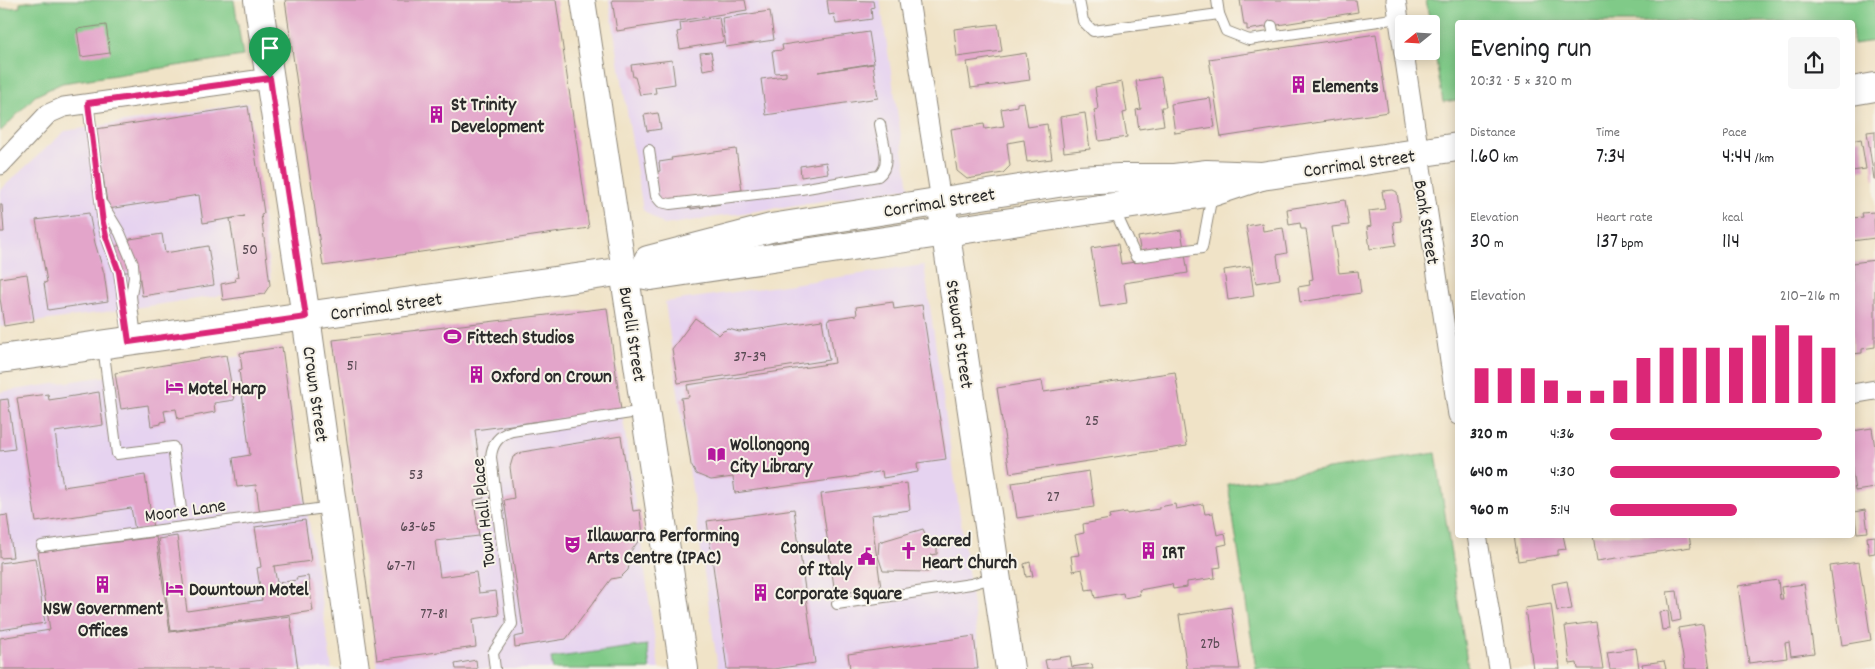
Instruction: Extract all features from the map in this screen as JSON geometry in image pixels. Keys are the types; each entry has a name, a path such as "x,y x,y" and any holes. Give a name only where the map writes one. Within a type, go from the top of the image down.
{"main road":[{"name":"Crown Street","path":"258,0 306,317 356,669"},
{"path":"1855,90 1875,87"},
{"name":"Corrimal Street","path":"0,359 624,271 648,260 771,228 941,201 1101,178 1174,178 1207,174 1260,176 1455,147"},
{"name":"Corrimal Street","path":"624,271 651,276 946,233 1213,192 1260,176"},
{"name":"Stewart Street","path":"941,201 1010,669"},
{"name":"Burelli Street","path":"624,271 684,669"}],"street":[{"name":"Burelli Street","path":"583,0 624,271"},
{"name":"Stewart Street","path":"912,0 941,201"},
{"name":"Bank Street","path":"1397,9 1455,395"},
{"path":"0,165 48,114 64,107 270,78"},
{"path":"1855,393 1875,390"},
{"path":"1477,538 1499,669"}],"lane":[{"path":"1079,0 1083,21 1093,31 1219,14"},
{"path":"1217,0 1219,14 1226,31 1250,40 1273,31 1397,9"},
{"path":"88,103 106,236 119,272 123,343 117,454 173,447 181,509"},
{"path":"649,150 656,196 661,202 670,204 801,189 878,176 884,171 886,164 880,124"},
{"path":"99,192 104,208 120,233 132,264 134,277 123,343"},
{"path":"1113,206 1136,258 1202,248 1213,192"},
{"name":"Town Hall Place","path":"495,669 493,653 512,624 491,457 494,444 512,431 645,410"},
{"name":"Moore Lane","path":"42,546 333,507"},
{"path":"837,604 971,584 996,577"}],"shaded area":[{"path":"609,0 880,0 909,188 664,225 643,210"},
{"path":"249,103 271,281 260,290 0,327 0,190 65,131"},
{"path":"924,265 982,669 718,669 665,302"},
{"path":"607,308 659,669 378,669 333,340"},
{"path":"282,350 332,669 0,669 0,392"}],"green space":[{"path":"42,0 234,0 243,56 62,83 35,96 0,132 0,9 20,7 20,3"},
{"path":"1426,0 1875,0 1875,41 1855,44 1855,20 1455,20 1455,100 1443,102 1436,60 1440,60 1440,15 1428,15"},
{"path":"1436,453 1468,669 1256,669 1228,484"},
{"path":"647,645 650,669 553,669 551,658"}],"building":[{"name":"St Trinity Development","path":"285,0 556,0 589,228 323,266"},
{"path":"612,0 745,0 747,10 617,31"},
{"path":"827,0 873,1 874,7 871,8 872,19 836,24 834,14 829,15"},
{"path":"1240,0 1356,0 1358,12 1247,30 1247,25 1244,25"},
{"path":"770,11 774,40 726,47 722,18"},
{"path":"719,17 723,42 680,49 677,32 681,31 680,23"},
{"path":"998,24 1002,51 957,57 954,29"},
{"path":"106,25 110,53 81,57 77,29"},
{"path":"869,32 874,63 818,72 873,64 878,98 766,115 761,79 786,76 786,72 775,73 772,51 783,50 782,45"},
{"name":"Elements","path":"1376,34 1388,112 1221,137 1209,59"},
{"path":"711,52 714,68 703,70 700,53"},
{"path":"1026,53 1030,80 971,88 967,62"},
{"path":"672,60 675,84 655,87 656,93 640,95 635,77 633,77 631,65"},
{"path":"1161,77 1166,107 1161,107 1164,125 1139,129 1136,110 1141,109 1136,81"},
{"path":"1122,82 1127,112 1123,113 1127,137 1099,141 1094,110 1098,109 1095,87"},
{"path":"1210,98 1215,127 1175,133 1171,104"},
{"path":"1024,102 1028,127 1047,124 1052,159 1027,162 1024,140 1007,143 1010,166 1003,173 967,179 957,171 951,129 984,124 985,129 1004,126 1001,109 1017,106 1017,103"},
{"path":"248,106 264,213 261,214 270,285 264,294 223,300 221,284 236,281 235,278 239,277 230,219 245,216 203,223 199,195 108,209 96,129"},
{"path":"658,113 661,129 647,131 644,115"},
{"path":"1085,113 1090,149 1064,152 1060,117"},
{"path":"1875,131 1875,179 1874,179 1867,132"},
{"path":"1861,139 1866,169 1855,171 1855,140"},
{"path":"736,149 742,190 720,193 721,204 709,206 708,197 703,197 704,207 691,209 690,200 660,204 655,172 660,171 659,162 672,160 671,158"},
{"path":"826,162 828,173 801,177 800,166"},
{"path":"1393,190 1397,192 1401,221 1393,222 1396,245 1370,249 1367,227 1371,226 1369,211 1385,209 1382,191"},
{"path":"1345,200 1349,225 1332,227 1339,273 1358,271 1361,293 1300,302 1298,287 1310,285 1309,280 1313,279 1306,229 1301,229 1300,223 1289,225 1287,209"},
{"path":"0,205 2,205 4,232 0,232"},
{"path":"1874,212 1875,238 1855,241 1855,218 1863,217 1862,213"},
{"path":"89,213 104,273 108,301 48,310 44,283 47,282 36,220"},
{"path":"1262,223 1263,231 1283,228 1287,253 1277,255 1280,279 1256,283 1246,226"},
{"path":"1181,230 1188,273 1124,283 1127,303 1100,307 1091,248 1118,244 1121,264 1142,261 1138,237"},
{"path":"162,234 165,253 208,246 214,285 142,296 139,272 123,272 113,248 130,239"},
{"path":"1875,260 1875,347 1862,349 1862,353 1855,354 1855,263"},
{"path":"1250,266 1254,296 1228,300 1224,270"},
{"path":"27,274 34,321 4,326 0,298 0,278"},
{"path":"893,302 894,309 922,305 946,459 917,463 918,472 883,478 882,471 853,477 735,493 733,477 711,480 696,474 691,465 681,398 689,397 687,385 835,363 828,319 857,315 856,307"},
{"path":"607,308 621,410 475,430 484,498 474,500 479,536 435,541 440,577 476,572 479,593 496,591 499,615 473,619 476,647 377,660 333,340"},
{"path":"695,318 719,335 729,329 739,332 822,320 829,360 678,383 672,349"},
{"path":"282,347 304,509 260,515 256,485 237,487 233,458 250,455 239,370 242,369 240,353"},
{"name":"Motel Harp","path":"226,355 234,400 214,403 215,412 178,419 176,409 164,411 166,421 151,426 148,405 121,409 115,373"},
{"path":"1175,372 1187,446 1010,473 997,388 1042,381 1044,392"},
{"path":"99,392 103,425 55,432 63,487 145,475 153,528 135,530 131,508 36,522 17,398 48,394 49,400"},
{"path":"8,399 15,449 0,451 0,400"},
{"path":"1872,428 1875,448 1875,488 1855,491 1855,431"},
{"name":"Illawarra Performing Arts Centre (IPAC)","path":"621,436 633,511 640,510 643,535 628,555 630,561 628,570 621,577 611,579 566,639 515,647 514,637 524,635 504,500 514,498 510,467 513,457 522,452"},
{"path":"1089,471 1094,507 1017,518 1012,483"},
{"path":"907,483 910,510 871,515 881,588 835,594 821,494"},
{"name":"IRT","path":"1175,504 1176,509 1203,504 1205,514 1213,513 1217,535 1225,533 1227,544 1218,546 1221,567 1214,568 1215,578 1187,582 1187,587 1173,589 1172,584 1139,590 1140,595 1124,598 1123,593 1095,598 1093,589 1086,590 1082,569 1073,571 1071,556 1079,555 1075,535 1084,533 1083,524 1110,519 1109,515 1159,509 1159,507"},
{"name":"Corporate Square","path":"794,509 815,663 774,669 727,669 707,521"},
{"path":"1865,510 1868,532 1857,533 1855,512"},
{"path":"7,515 13,557 0,558 0,516"},
{"name":"Downtown Motel","path":"305,520 311,561 274,566 277,583 308,576 313,611 171,631 158,539 177,536 187,611 262,600 257,568 261,567 255,527"},
{"name":"Sacred Heart Church","path":"923,529 930,545 937,546 937,554 931,555 928,572 883,571 878,556 879,542"},
{"path":"1875,536 1875,553 1869,554 1867,537"},
{"name":"NSW Government Offices","path":"156,537 170,632 290,616 298,669 0,669 0,638 50,630 38,552"},
{"path":"1514,538 1564,538 1566,549 1558,550 1558,555 1518,561"},
{"path":"1593,538 1690,538 1691,547 1597,561"},
{"path":"35,558 45,623 0,630 0,563"},
{"path":"1030,562 1033,576 1026,577 1024,564"},
{"path":"1859,562 1871,640 1842,645 1830,566"},
{"path":"1778,580 1780,599 1783,599 1781,587 1804,584 1814,653 1791,656 1789,642 1785,643 1787,658 1749,663 1738,586"},
{"path":"1567,581 1572,609 1557,611 1552,584"},
{"path":"1677,591 1681,620 1672,622 1667,592"},
{"path":"1551,604 1560,669 1533,669 1525,608"},
{"path":"1231,607 1240,669 1187,669 1179,615"},
{"path":"1668,611 1670,629 1662,630 1659,612"},
{"path":"1596,622 1603,669 1578,669 1577,663 1570,664 1565,626"},
{"path":"1703,624 1710,669 1685,669 1678,628"},
{"path":"974,636 978,669 850,669 848,654"},
{"path":"1636,648 1639,668 1610,669 1607,652"},
{"path":"1070,656 1072,667 1092,664 1093,669 1047,669 1045,660"},
{"path":"476,660 477,669 456,669 455,664"},
{"path":"1664,661 1666,669 1643,669 1642,664"}],"place":[{"name":"Elements","path":"1298,85"},
{"name":"St Trinity Development","path":"437,114"},
{"name":"Fittech Studios","path":"453,336"},
{"name":"Oxford on Crown","path":"477,375"},
{"name":"Motel Harp","path":"174,387"},
{"name":"Wollongong City Library","path":"716,454"},
{"name":"Illawarra Performing Arts Centre (IPAC)","path":"573,545"},
{"name":"Sacred Heart Church","path":"908,550"},
{"name":"IRT","path":"1148,551"},
{"name":"Consulate of Italy","path":"866,557"},
{"name":"NSW Government Offices","path":"103,584"},
{"name":"Downtown Motel","path":"175,588"},
{"name":"Corporate Square","path":"761,592"}],"route":[{"path":"270,78 306,317 129,342 119,272 103,223 88,103 270,78"}]}
